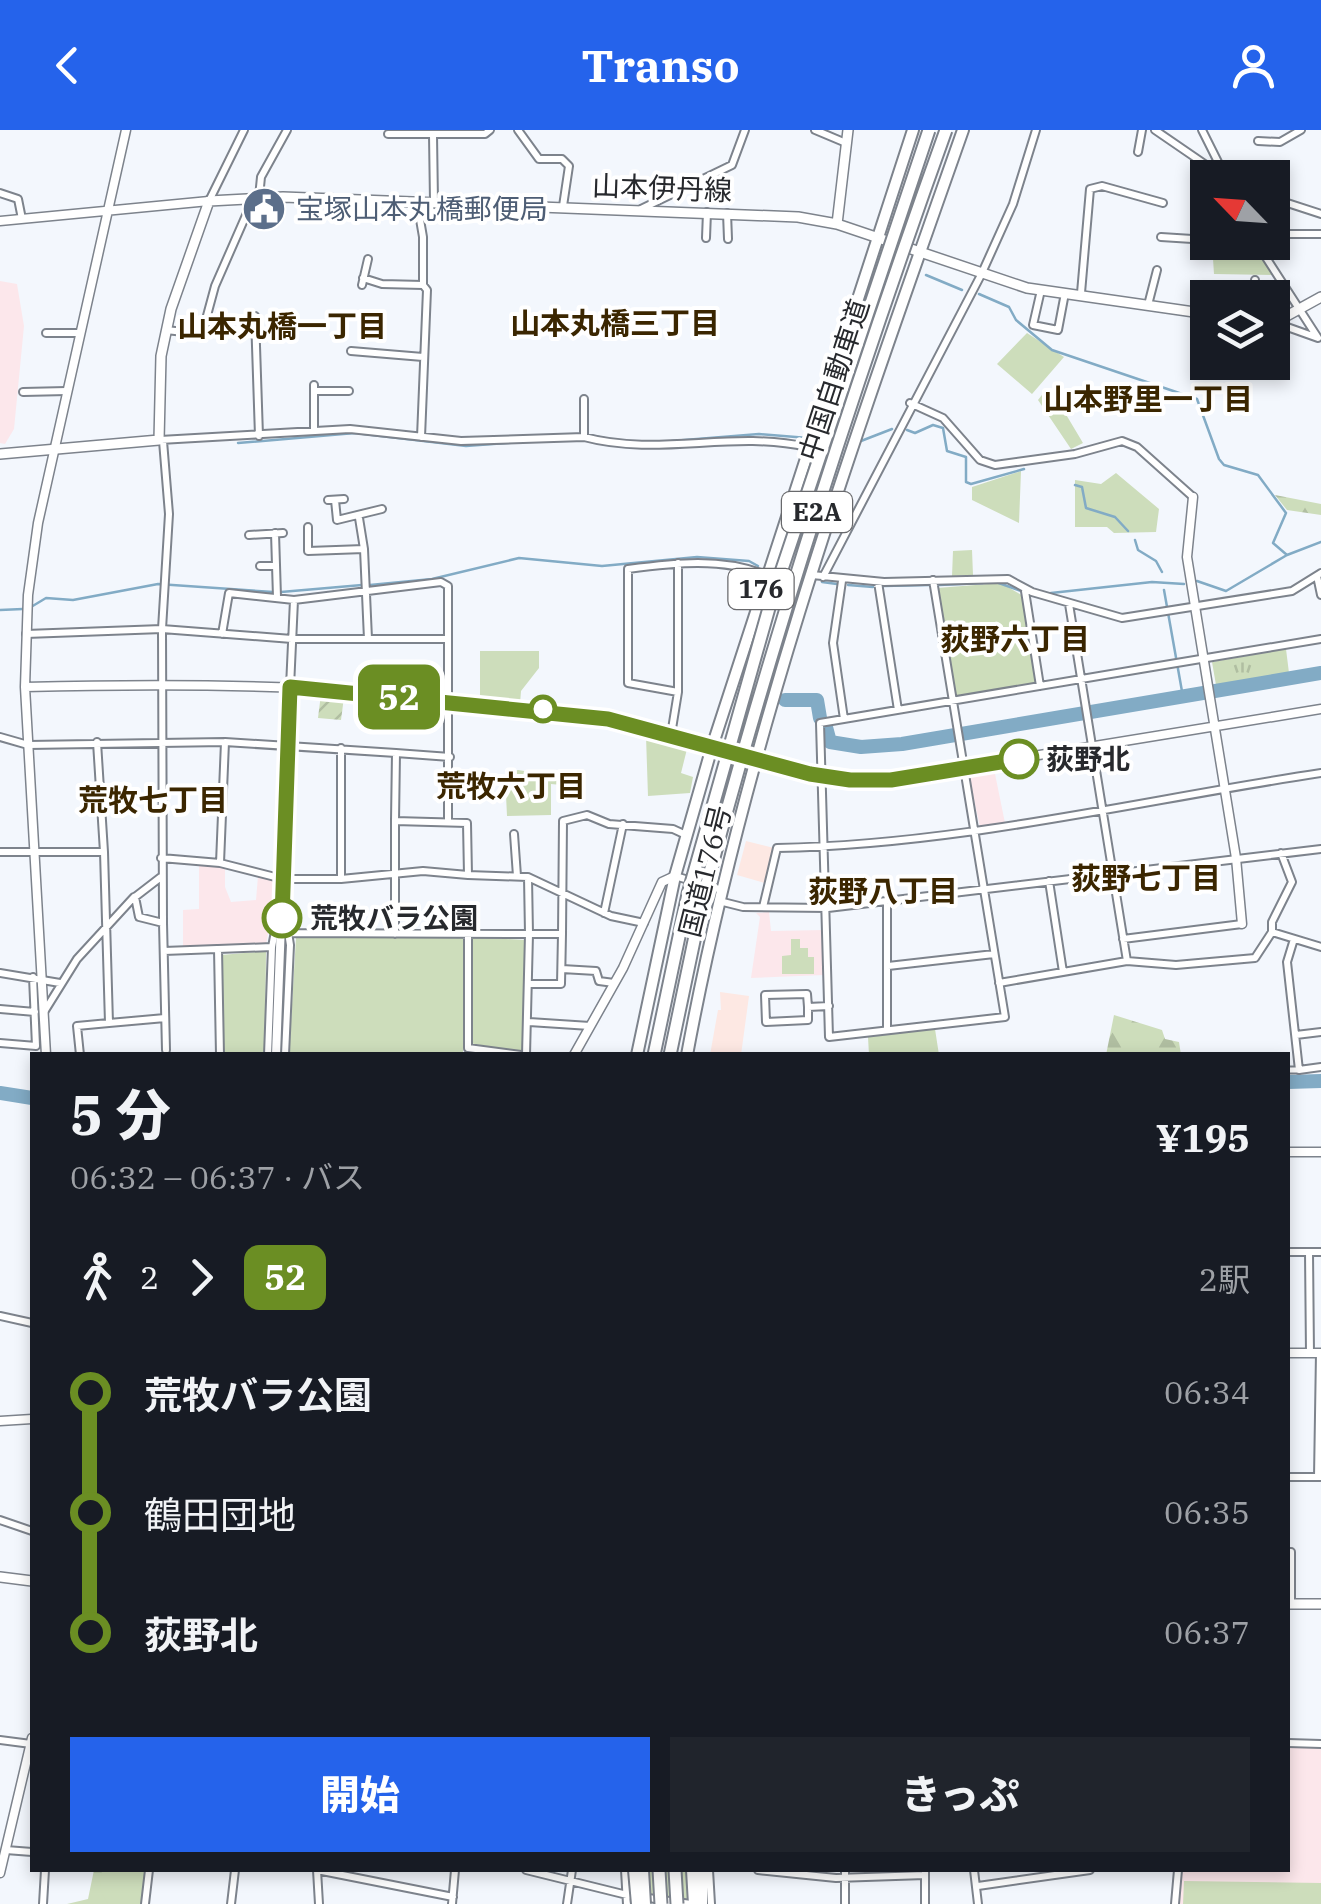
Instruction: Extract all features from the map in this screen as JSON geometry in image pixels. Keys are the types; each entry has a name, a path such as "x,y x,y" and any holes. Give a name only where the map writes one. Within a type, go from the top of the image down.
{"highway":[{"name":"国道176号","path":"638,1052 676,876 712,747 874,238 913,130"},
{"name":"中国自動車道","path":"655,1052 688,894 769,608 929,130"},
{"name":"中国自動車道","path":"671,1052 704,898 796,575 946,130"},
{"name":"国道176号","path":"688,1052 721,896 780,664 817,576 919,254 963,130"},
{"path":"634,1872 637,1904"},
{"path":"642,1872 644,1904"},
{"path":"659,1872 662,1904"},
{"path":"676,1872 677,1904"},
{"path":"692,1872 692,1904"},
{"path":"702,1904 706,1872"}],"main road":[{"path":"837,224 848,130"},
{"name":"山本伊丹線","path":"209,201 256,197 416,201 798,217 837,224 982,275 1041,290 1190,311"},
{"path":"0,454 161,441 166,330 209,201"},
{"path":"1290,316 1321,297"},
{"path":"0,1577 30,1581"},
{"path":"1290,1604 1321,1604"}],"street":[{"path":"0,1043 36,1046 38,978 25,687 32,558 126,130"},
{"path":"166,330 202,334 215,286 262,177 287,130"},
{"path":"388,134 485,134 490,130"},
{"path":"518,130 539,158 562,159 568,166 564,206"},
{"path":"641,210 732,165 744,130"},
{"path":"815,130 847,143"},
{"path":"1036,130 1013,204 982,275 817,576 878,582 1000,578 1025,590 1122,618 1292,591 1319,574 1321,595"},
{"path":"1136,152 1142,130"},
{"path":"1155,130 1199,160"},
{"path":"1202,130 1216,160"},
{"path":"1258,140 1301,130"},
{"path":"0,221 209,201 241,131"},
{"path":"433,135 434,202"},
{"path":"1080,294 1090,189 1102,186 1163,203"},
{"path":"0,192 18,199 22,219"},
{"path":"416,201 423,237 423,285"},
{"path":"1290,204 1321,214"},
{"path":"706,238 707,212"},
{"path":"727,213 728,239"},
{"path":"1290,234 1321,234"},
{"path":"1162,238 1190,239"},
{"path":"368,259 362,282 423,285 428,290 421,437"},
{"path":"1267,260 1320,339"},
{"path":"1148,305 1156,270"},
{"path":"1041,290 1033,325 1058,330 1065,292"},
{"path":"255,316 259,436"},
{"path":"1290,329 1320,339"},
{"path":"46,333 80,332"},
{"path":"351,351 423,358"},
{"path":"314,431 314,388 345,393"},
{"path":"23,392 67,392"},
{"path":"584,399 584,438"},
{"path":"910,403 943,418 980,460 995,465 1075,454 1122,440 1137,447 1193,497 1188,557 1236,858 1242,924 1123,939"},
{"path":"166,1050 161,683 169,514 161,441 360,430 461,441 584,438 633,448 752,440 807,447"},
{"path":"335,500 337,520 359,518 382,509"},
{"path":"359,518 368,590 368,639"},
{"path":"308,526 305,551 364,549"},
{"path":"249,535 279,533 278,598"},
{"path":"678,692 628,682 628,570 678,563 745,566 766,575"},
{"path":"671,734 678,692 678,563"},
{"path":"260,566 276,566"},
{"path":"842,580 833,644 844,719"},
{"path":"932,580 952,700 964,768 1005,1017 829,1037 820,723 952,700 1040,686 1082,678 1321,639"},
{"path":"222,634 228,593 294,600 441,582 448,586 448,822"},
{"path":"878,582 898,710"},
{"path":"1025,590 1040,686"},
{"path":"268,1052 272,947 283,879 294,600"},
{"path":"1070,604 1126,961"},
{"path":"26,634 162,629 292,639 448,639"},
{"path":"25,687 161,683 290,687 560,712 671,734 822,776 880,781 1321,709"},
{"path":"0,737 28,745 225,742 450,758"},
{"path":"97,742 108,922 109,1023"},
{"path":"220,863 225,742"},
{"path":"340,879 342,748"},
{"path":"395,934 396,752"},
{"path":"764,907 777,848 824,848 974,830 1321,773"},
{"path":"529,984 561,984 563,821 587,814 622,824 673,829 686,835"},
{"path":"395,821 469,825 468,875"},
{"path":"604,913 622,824"},
{"path":"514,834 517,876"},
{"path":"576,1052 662,882 676,876 721,896 764,907 828,908 1321,849"},
{"path":"0,852 104,852"},
{"path":"999,984 1126,961 1176,965 1255,958 1272,932 1272,922 1292,882 1281,853"},
{"path":"161,858 220,863 283,879 340,879 394,873 528,877 604,913 644,923"},
{"path":"46,1052 39,1013 108,922 161,877"},
{"path":"524,1052 529,1022 528,877"},
{"path":"1049,881 1063,972"},
{"path":"282,896 285,1052"},
{"path":"134,897 139,917 163,923"},
{"path":"887,901 887,1030"},
{"path":"1272,932 1321,946"},
{"path":"285,933 562,934"},
{"path":"276,1052 285,933"},
{"path":"468,934 468,1048 500,1052"},
{"path":"1294,939 1288,962 1299,1070"},
{"path":"164,950 272,947"},
{"path":"218,949 220,1052"},
{"path":"888,966 994,954"},
{"path":"562,969 590,969 599,981 614,982"},
{"path":"0,973 60,983"},
{"path":"807,994 808,1007 808,1020 766,1022 765,995 807,994"},
{"path":"808,1007 829,1006"},
{"path":"0,1009 39,1013"},
{"path":"80,1052 77,1026 165,1018"},
{"path":"529,1022 590,1026"},
{"path":"1296,1034 1321,1032"},
{"path":"1290,1070 1321,1067"},
{"path":"1290,1152 1321,1152"},
{"path":"1290,1252 1321,1252"},
{"path":"1290,1477 1320,1477 1317,1353 1309,1252"},
{"path":"0,1316 30,1323"},
{"path":"1290,1353 1317,1353"},
{"path":"0,1420 30,1419"},
{"path":"0,1520 30,1531"},
{"path":"1290,1552 1290,1578"},
{"path":"0,1740 30,1740"},
{"path":"1290,1743 1321,1744"},
{"path":"0,1873 30,1748"},
{"path":"6,1850 30,1852"},
{"path":"43,1904 45,1872"},
{"path":"145,1904 149,1872"},
{"path":"231,1904 235,1872"},
{"path":"317,1872 319,1904"},
{"path":"326,1872 452,1900 455,1872"},
{"path":"534,1872 627,1900 692,1904"},
{"path":"567,1904 572,1872"},
{"path":"625,1872 627,1900"},
{"path":"706,1872 711,1904"},
{"path":"801,1872 925,1872 925,1904"},
{"path":"974,1872 978,1904"},
{"path":"978,1886 1076,1872"},
{"path":"1174,1904 1178,1872"},
{"path":"845,1873 845,1904"}],"shaded area":[{"path":"0,281 17,284 24,326 14,429 5,444 0,443"},
{"path":"994,769 1005,823 980,827 969,777"},
{"path":"746,841 774,848 765,883 737,875"},
{"path":"199,861 225,867 225,887 231,902 256,900 258,876 277,881 266,945 183,947 183,910 199,909"},
{"path":"769,912 771,931 824,930 824,975 751,978 760,917 756,913"},
{"path":"720,992 749,996 741,1052 711,1052 721,1010"},
{"path":"1290,1746 1321,1746 1321,1904 1176,1904 1180,1872 1290,1872"}],"green space":[{"path":"1213,260 1264,260 1274,275 1214,274"},
{"path":"1027,333 1064,357 1032,394 997,364"},
{"path":"1045,391 1052,391 1083,443 1071,449 1038,400"},
{"path":"1021,471 1019,523 972,500 972,487"},
{"path":"1116,473 1159,509 1156,532 1114,533 1107,527 1075,527 1075,480 1101,484"},
{"path":"1275,495 1321,504 1321,515 1287,510"},
{"path":"972,550 973,575 952,576 953,551"},
{"path":"1001,583 1023,596 1037,683 955,696 937,588"},
{"path":"1286,649 1289,673 1216,685 1212,662"},
{"path":"480,651 539,651 539,668 521,691 520,704 480,697"},
{"path":"321,694 344,697 341,720 318,718"},
{"path":"646,736 687,749 681,773 693,777 690,793 648,796"},
{"path":"518,770 573,779 572,786 551,784 551,815 507,816 505,774"},
{"path":"471,937 526,940 526,1049 522,1052 469,1043"},
{"name":"荒牧バラ公園","path":"296,938 463,938 463,1052 289,1052"},
{"path":"791,939 800,939 800,948 808,948 808,957 814,957 814,974 782,974 782,956 791,955"},
{"path":"266,951 265,1052 223,1052 221,955"},
{"path":"1114,1015 1162,1030 1165,1039 1179,1042 1181,1052 1107,1052"},
{"path":"935,1029 939,1052 869,1052 868,1037"},
{"path":"94,1872 105,1872 141,1904 67,1904 88,1899"},
{"path":"102,1872 145,1872 141,1904 108,1904 100,1890"},
{"path":"629,1872 697,1872 698,1903 630,1894"},
{"path":"1184,1881 1321,1883 1321,1904 1183,1904"}],"waterway":[{"path":"926,275 962,290"},
{"path":"979,294 1009,307 1016,320 1052,350 1197,399 1219,459 1224,465 1258,475 1286,513 1273,543 1287,555 1321,542"},
{"path":"907,430 915,433 933,425 943,428 947,451 966,457 966,482 971,484 1024,469"},
{"path":"861,441 892,429"},
{"path":"238,443 355,433 466,446 520,442"},
{"path":"672,441 759,434 808,438"},
{"path":"588,435 604,438"},
{"path":"1075,485 1082,487 1086,508 1115,517 1128,531"},
{"path":"1135,540 1138,550 1156,561 1162,572"},
{"path":"1197,581 1226,591 1287,555"},
{"path":"370,585 432,579 519,558 602,566 697,557 749,561 758,566"},
{"path":"822,582 837,584"},
{"path":"996,582 1021,591"},
{"path":"1051,593 1152,582 1184,584"},
{"path":"939,585 983,583"},
{"path":"31,607 46,598 73,600 158,584 273,592"},
{"path":"281,592 362,585"},
{"path":"848,585 873,587"},
{"path":"883,586 929,585"},
{"path":"1164,590 1183,697"},
{"path":"1030,595 1040,597"},
{"path":"0,610 23,609"},
{"path":"826,727 830,742 861,747 902,744 1321,673"},
{"path":"785,700 817,700 820,718"},
{"path":"1290,1082 1321,1081"},
{"path":"0,1093 30,1098"}],"bus line":[{"name":"52","path":"282,918 290,687 543,709 608,719 810,774 850,780 891,780 1019,759"}],"place":[{"name":"宝塚山本丸橋郵便局","path":"264,209"},
{"name":"荻野北","path":"1019,759"},
{"name":"荒牧バラ公園","path":"282,918"}],"district":[{"name":"山本丸橋三丁目","path":"615,324"},
{"name":"山本丸橋一丁目","path":"282,327"},
{"name":"山本野里一丁目","path":"1148,400"},
{"name":"荻野六丁目","path":"1015,640"},
{"name":"荒牧六丁目","path":"511,787"},
{"name":"荒牧七丁目","path":"153,801"},
{"name":"荻野七丁目","path":"1146,879"},
{"name":"荻野八丁目","path":"883,892"}]}
